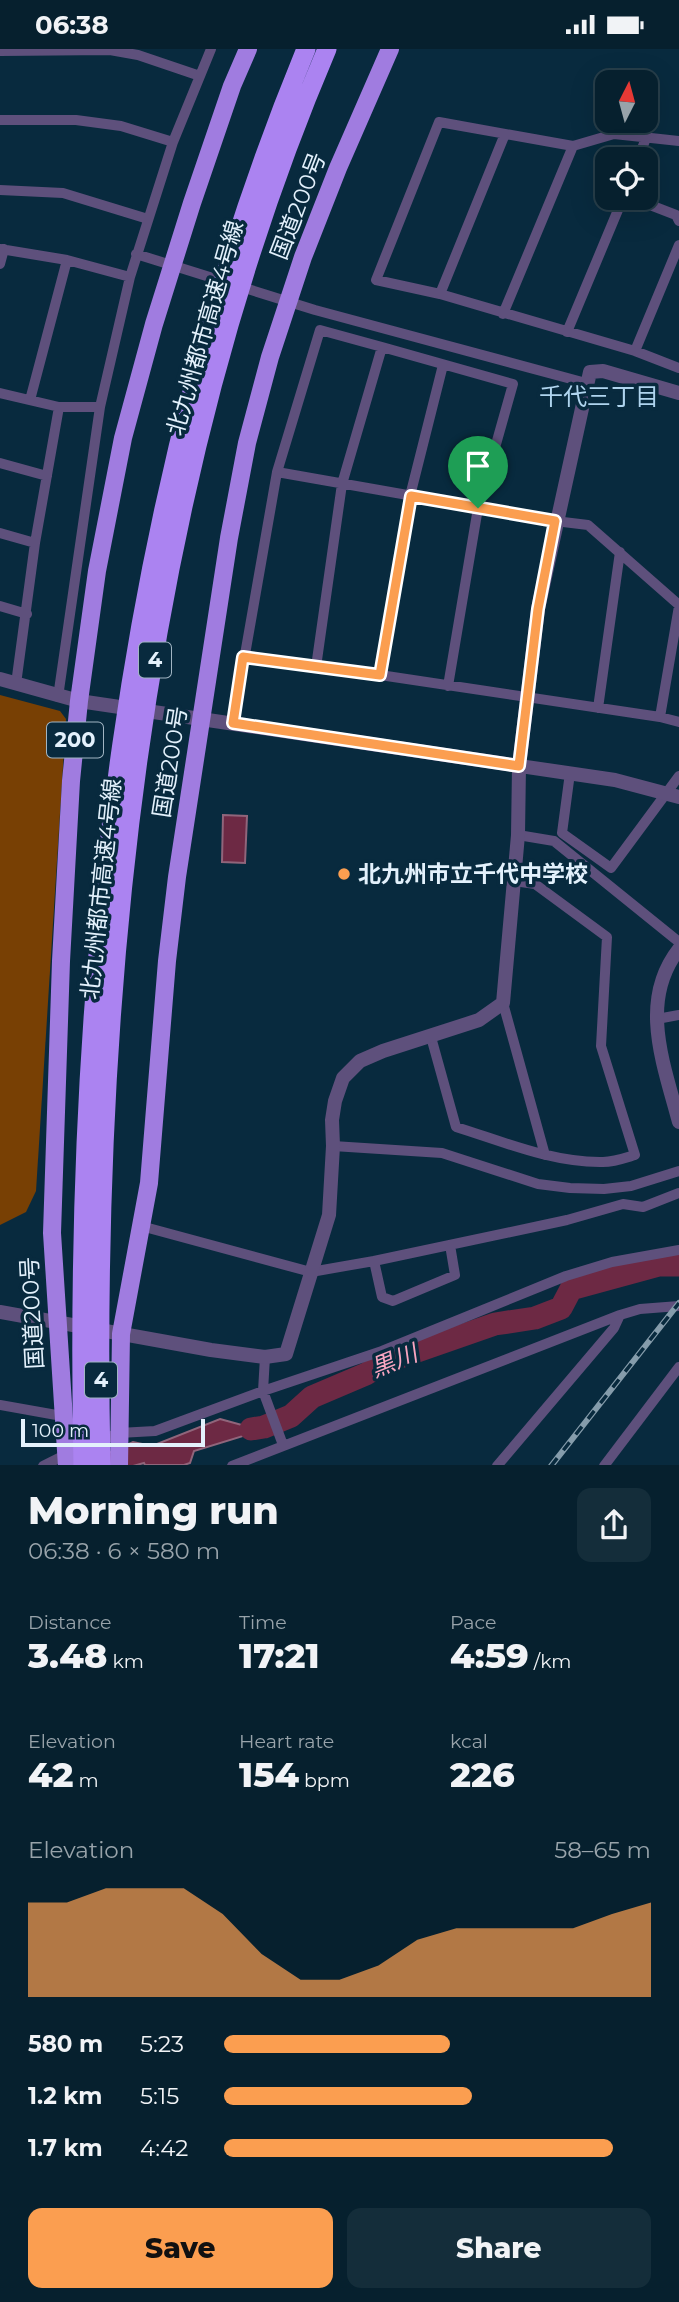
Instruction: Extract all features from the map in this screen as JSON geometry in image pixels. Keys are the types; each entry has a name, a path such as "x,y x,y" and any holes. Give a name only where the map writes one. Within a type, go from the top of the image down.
{"highway":[{"name":"国道200号","path":"71,1462 62,1416 59,1322 52,1233 61,961 71,781 79,701 97,571 122,438 192,203 232,86 248,49"},
{"name":"北九州都市高速4号線","path":"101,1465 91,1294 86,1132 111,828 130,691 177,445 246,207 279,113 306,49"},
{"name":"北九州都市高速4号線","path":"71,1462 91,1294 129,831 168,584 195,451 227,332 276,178 297,119 327,49"},
{"name":"国道200号","path":"119,1465 121,1334 149,1183 167,961 192,718 247,443 267,369 303,257 390,49"}],"street":[{"path":"58,697 100,407 130,277 173,142 211,49"},
{"path":"0,51 110,50 138,55 200,76"},
{"path":"0,120 76,120 121,126 173,142"},
{"path":"679,141 614,134 573,146 439,122 376,280 440,294 635,351 679,368"},
{"path":"440,294 505,134"},
{"path":"643,147 646,138"},
{"path":"503,314 573,146"},
{"path":"0,190 63,193 148,219"},
{"path":"658,208 676,215 679,221"},
{"path":"567,332 618,210"},
{"path":"635,351 679,245"},
{"path":"0,264 2,249 67,260 130,277"},
{"path":"136,254 315,310 586,383"},
{"path":"30,400 67,260"},
{"path":"233,723 277,472 320,330 513,384 478,508 448,686"},
{"path":"316,667 342,484 382,347"},
{"path":"380,675 411,496 443,365"},
{"path":"545,1155 503,1003 518,835 519,766 538,609 555,521 590,372 603,371 679,393"},
{"path":"0,393 59,407 100,407"},
{"path":"16,684 35,543 59,407"},
{"path":"0,463 47,476"},
{"path":"277,472 588,525 679,605 660,717"},
{"path":"0,533 35,543"},
{"path":"598,708 620,552"},
{"path":"0,606 27,614"},
{"path":"243,657 380,675 679,722"},
{"path":"0,679 79,701 615,780 673,795"},
{"path":"570,773 562,833 611,868 673,795 679,776"},
{"path":"518,835 554,841 679,942"},
{"path":"431,1037 456,1127 545,1155 576,1160 606,1162 635,1155 601,1047 607,937 536,884 514,881"},
{"path":"679,949 659,985 657,1019 657,1039 679,1122"},
{"path":"0,1311 265,1357 286,1354 329,1215 332,1120 334,1101 343,1078 360,1061 479,1020 503,1003"},
{"path":"657,1019 679,1014"},
{"path":"333,1146 442,1153 538,1184 570,1188 604,1189 631,1186 679,1171"},
{"path":"141,1226 311,1272 567,1220 624,1204 643,1207 679,1193"},
{"path":"374,1261 382,1297 393,1301 455,1275 450,1245"},
{"path":"43,1465 71,1462 119,1436 155,1431 265,1394 382,1351 566,1276 612,1262 679,1250"},
{"path":"232,1465 283,1442 620,1315 640,1308 679,1306"},
{"path":"497,1465 614,1328 620,1315"},
{"path":"265,1357 265,1394 283,1442"},
{"path":"604,1465 679,1367"},
{"path":"0,1405 62,1416"}],"shaded area":[{"path":"0,695 60,711 66,719 36,1191 26,1212 0,1225"},
{"path":"223,815 247,816 245,863 222,862"},
{"path":"220,1419 249,1427 271,1421 272,1427 194,1451 190,1463 184,1465 82,1465 133,1442 152,1446"}],"waterway":[{"name":"黒川","path":"251,1429 264,1427 291,1416 312,1397 366,1374 386,1362 495,1324 535,1318 561,1308 571,1289 659,1265 679,1265"}],"railway":[{"path":"552,1465 679,1303"}],"place":[{"name":"北九州市立千代中学校","path":"344,874"}],"district":[{"name":"千代三丁目","path":"599,397"}],"route":[{"path":"411,496 478,508 555,521 530,662 519,766 233,723 243,657 380,675 411,496"}]}
